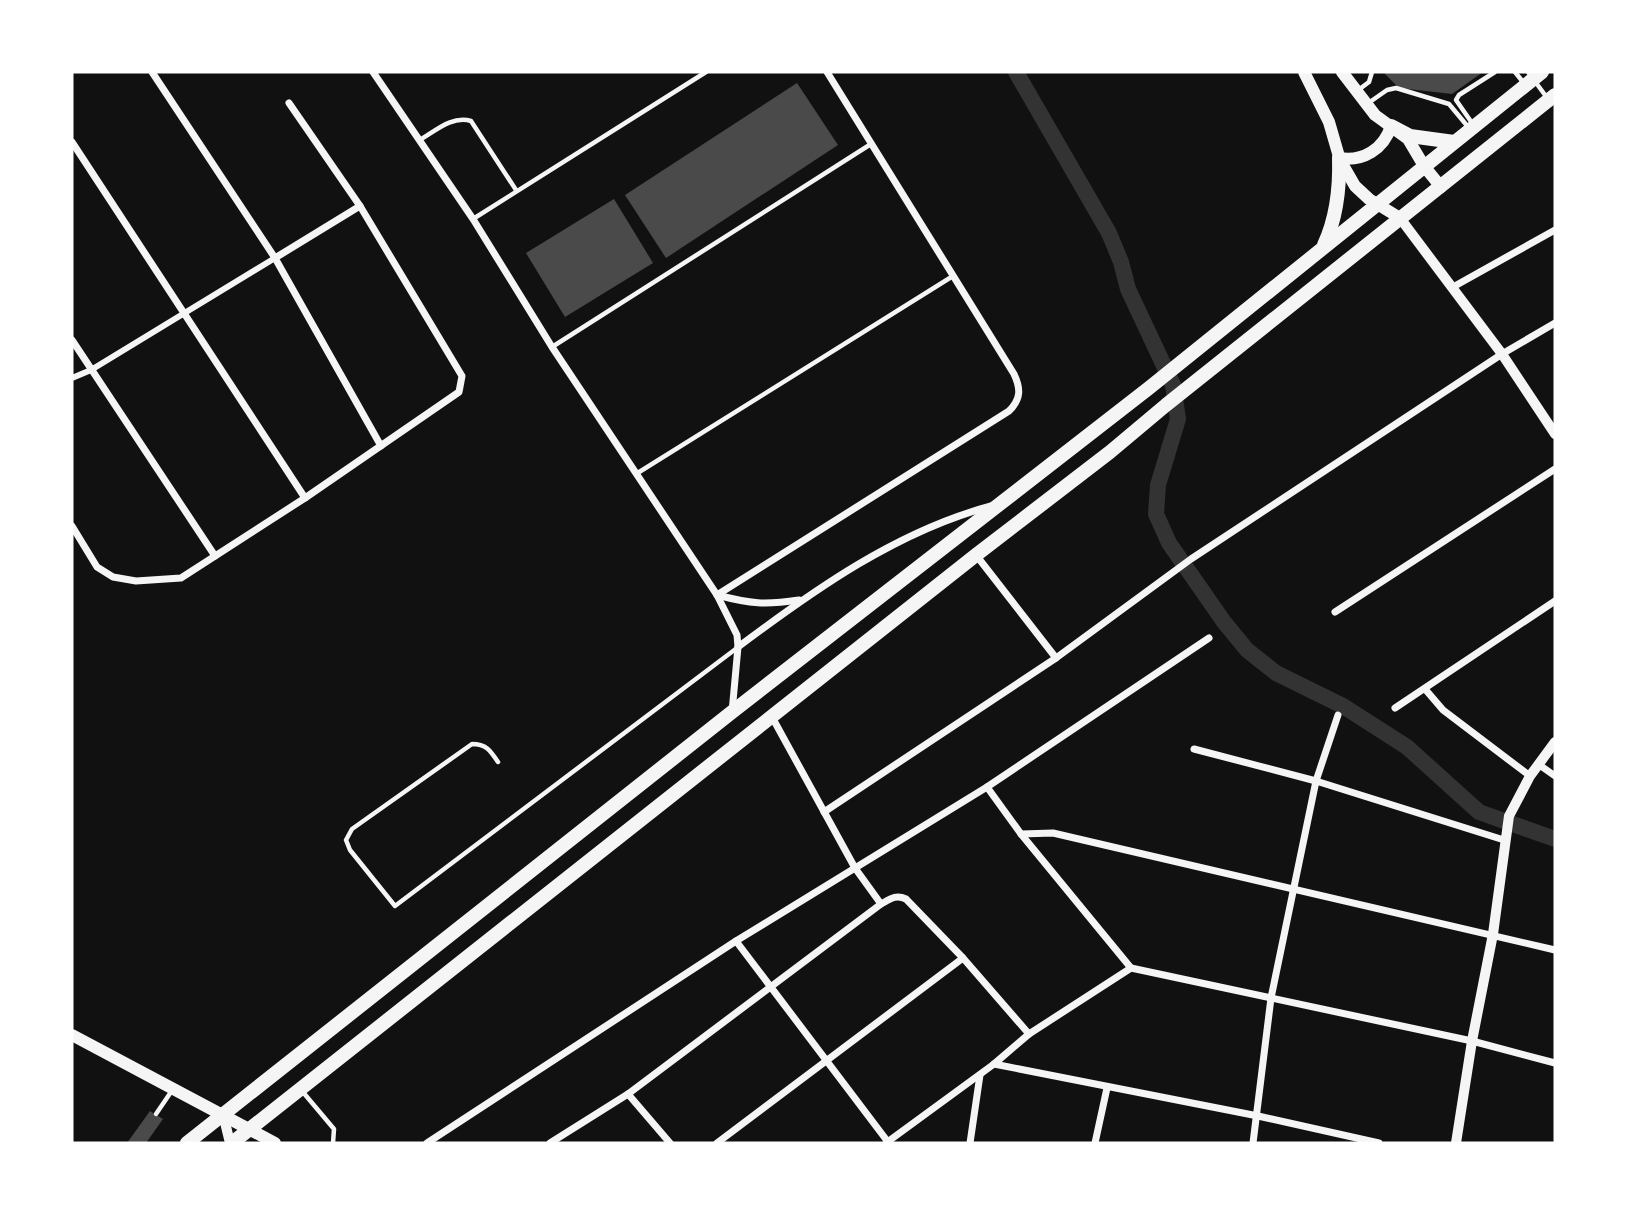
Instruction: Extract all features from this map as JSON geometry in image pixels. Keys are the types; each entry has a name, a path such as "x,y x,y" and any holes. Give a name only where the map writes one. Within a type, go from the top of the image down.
{"highway":[{"path":"187,1143 732,712 1149,388 1473,128 1532,77"},
{"path":"231,1143 1110,452 1552,98"},
{"path":"1391,126 1410,136 1454,142"},
{"path":"1322,248 1329,234 1338,201 1339,158"}],"main road":[{"path":"1304,72 1329,122 1339,158 1355,186 1369,199 1400,218"},
{"path":"1342,72 1366,105 1408,139 1424,166 1441,187"},
{"path":"1339,158 1360,158 1373,152 1384,142 1391,126"},
{"path":"72,1035 275,1143"}],"street":[{"path":"152,72 275,258 381,446"},
{"path":"373,72 717,595 733,625 738,647 732,712"},
{"path":"717,595 1009,411 1017,403 1020,394 1014,374 827,72"},
{"path":"72,526 97,567 113,577 136,581 181,578 305,498 459,392 462,376 360,206 289,103"},
{"path":"72,142 305,498"},
{"path":"72,378 91,370 360,206"},
{"path":"1400,218 1502,354 1555,434"},
{"path":"1453,287 1555,230"},
{"path":"824,812 1056,658 1176,569 1502,354 1555,323"},
{"path":"72,340 215,556"},
{"path":"1335,612 1555,468"},
{"path":"738,647 801,600 906,538 953,516 998,504"},
{"path":"976,555 1056,658"},
{"path":"717,595 756,604 801,600"},
{"path":"1395,708 1555,601"},
{"path":"427,1143 736,941 987,787 1209,638"},
{"path":"1425,689 1443,710 1530,776"},
{"path":"1253,1143 1271,998 1317,781 1338,715"},
{"path":"772,717 855,868 881,904"},
{"path":"1456,1143 1493,934 1505,834 1513,804 1555,743"},
{"path":"1194,749 1505,834"},
{"path":"1538,764 1555,776"},
{"path":"987,787 1021,834 1131,968 1472,1041 1555,1063"},
{"path":"1021,834 1053,833 1555,950"},
{"path":"550,1143 628,1094 881,904 894,897 906,899 963,958 1029,1034"},
{"path":"736,941 887,1143 995,1064 1029,1034 1131,968"},
{"path":"717,1143 963,958"},
{"path":"995,1064 1380,1143"},
{"path":"970,1143 980,1075"},
{"path":"1095,1143 1107,1088"},
{"path":"628,1094 670,1143"},
{"path":"223,1114 231,1143"}],"lane":[{"path":"472,219 706,72"},
{"path":"1356,91 1369,82 1372,72"},
{"path":"1473,128 1456,100 1459,95 1494,72"},
{"path":"1515,72 1532,77 1552,98"},
{"path":"1366,105 1387,90 1396,88 1449,104 1473,128"},
{"path":"419,141 462,118 471,121 516,190"},
{"path":"552,347 872,144"},
{"path":"636,474 953,276"},
{"path":"498,762 482,744 472,744 352,828 346,840 350,850 395,906 738,647"},
{"path":"156,1114 173,1088"},
{"path":"299,1088 334,1129 333,1143"}],"building":[{"path":"1383,72 1483,72 1452,94 1399,88"},
{"path":"797,83 838,145 666,258 625,195"},
{"path":"614,199 653,263 565,317 526,253"},
{"path":"150,1111 163,1119 146,1143 127,1143"}],"waterway":[{"path":"1016,72 1109,233 1128,289 1173,385 1178,419 1158,485 1156,514 1169,543 1224,622 1247,650 1276,673 1343,706 1407,747 1479,812 1555,839"}]}
